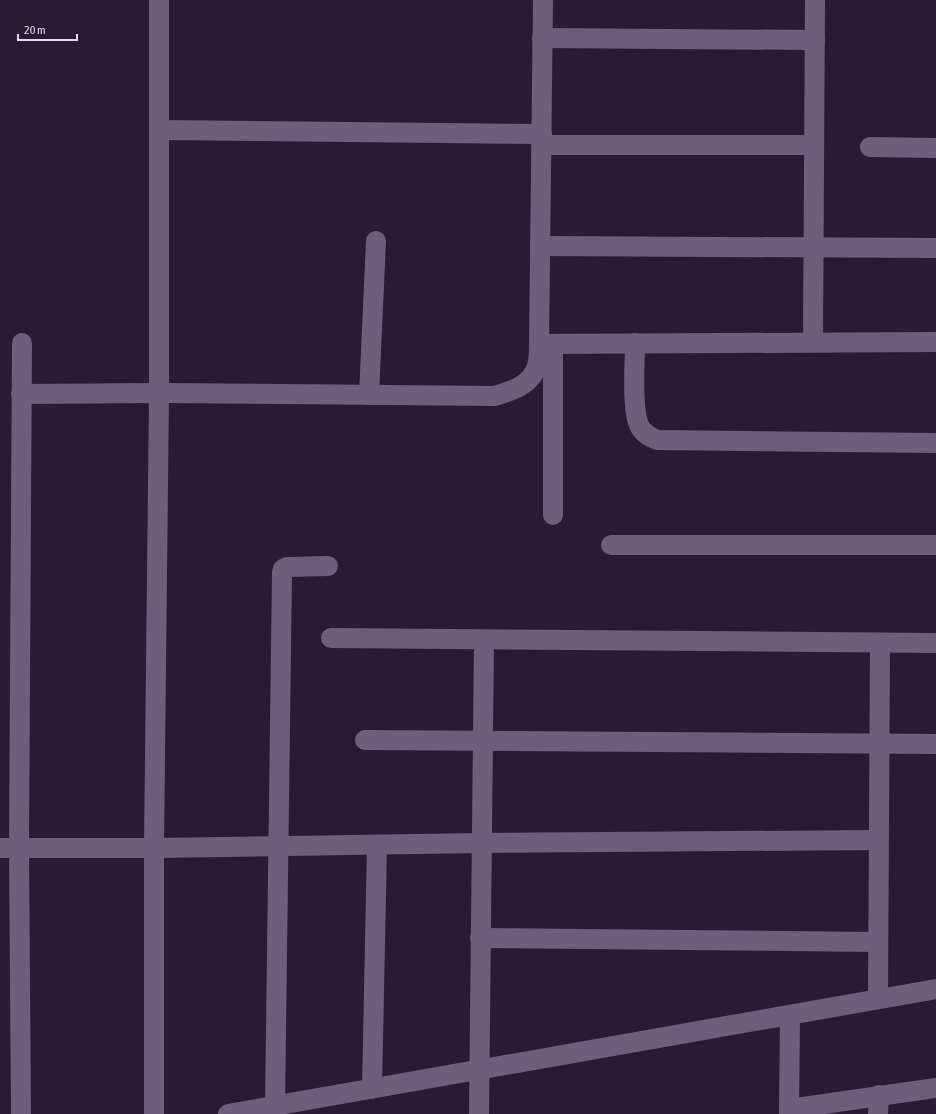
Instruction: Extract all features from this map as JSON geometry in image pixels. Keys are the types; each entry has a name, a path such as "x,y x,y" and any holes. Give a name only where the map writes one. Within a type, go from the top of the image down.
{"street":[{"path":"154,1114 154,848 159,393 159,0"},
{"path":"543,0 540,246 546,344 553,515"},
{"path":"813,341 815,0"},
{"path":"542,38 815,40"},
{"path":"159,130 814,145"},
{"path":"870,147 936,148"},
{"path":"368,395 376,241"},
{"path":"540,246 936,248"},
{"path":"546,344 813,341 936,342"},
{"path":"22,343 22,394 10,848 22,1114"},
{"path":"635,343 634,406 636,417 640,428 646,435 657,440 936,443"},
{"path":"22,394 159,393 495,396 514,390 529,380 537,367 546,344"},
{"path":"612,545 936,545"},
{"path":"275,1106 282,573 283,569 286,567 328,566"},
{"path":"331,638 880,644 936,643"},
{"path":"479,1114 484,640"},
{"path":"878,999 878,744 880,644"},
{"path":"365,740 936,744"},
{"path":"10,848 154,848 377,844 878,840"},
{"path":"372,1089 377,844"},
{"path":"480,938 878,942"},
{"path":"228,1114 790,1016 936,989"},
{"path":"790,1016 789,1112 878,1105 936,1088"}]}
